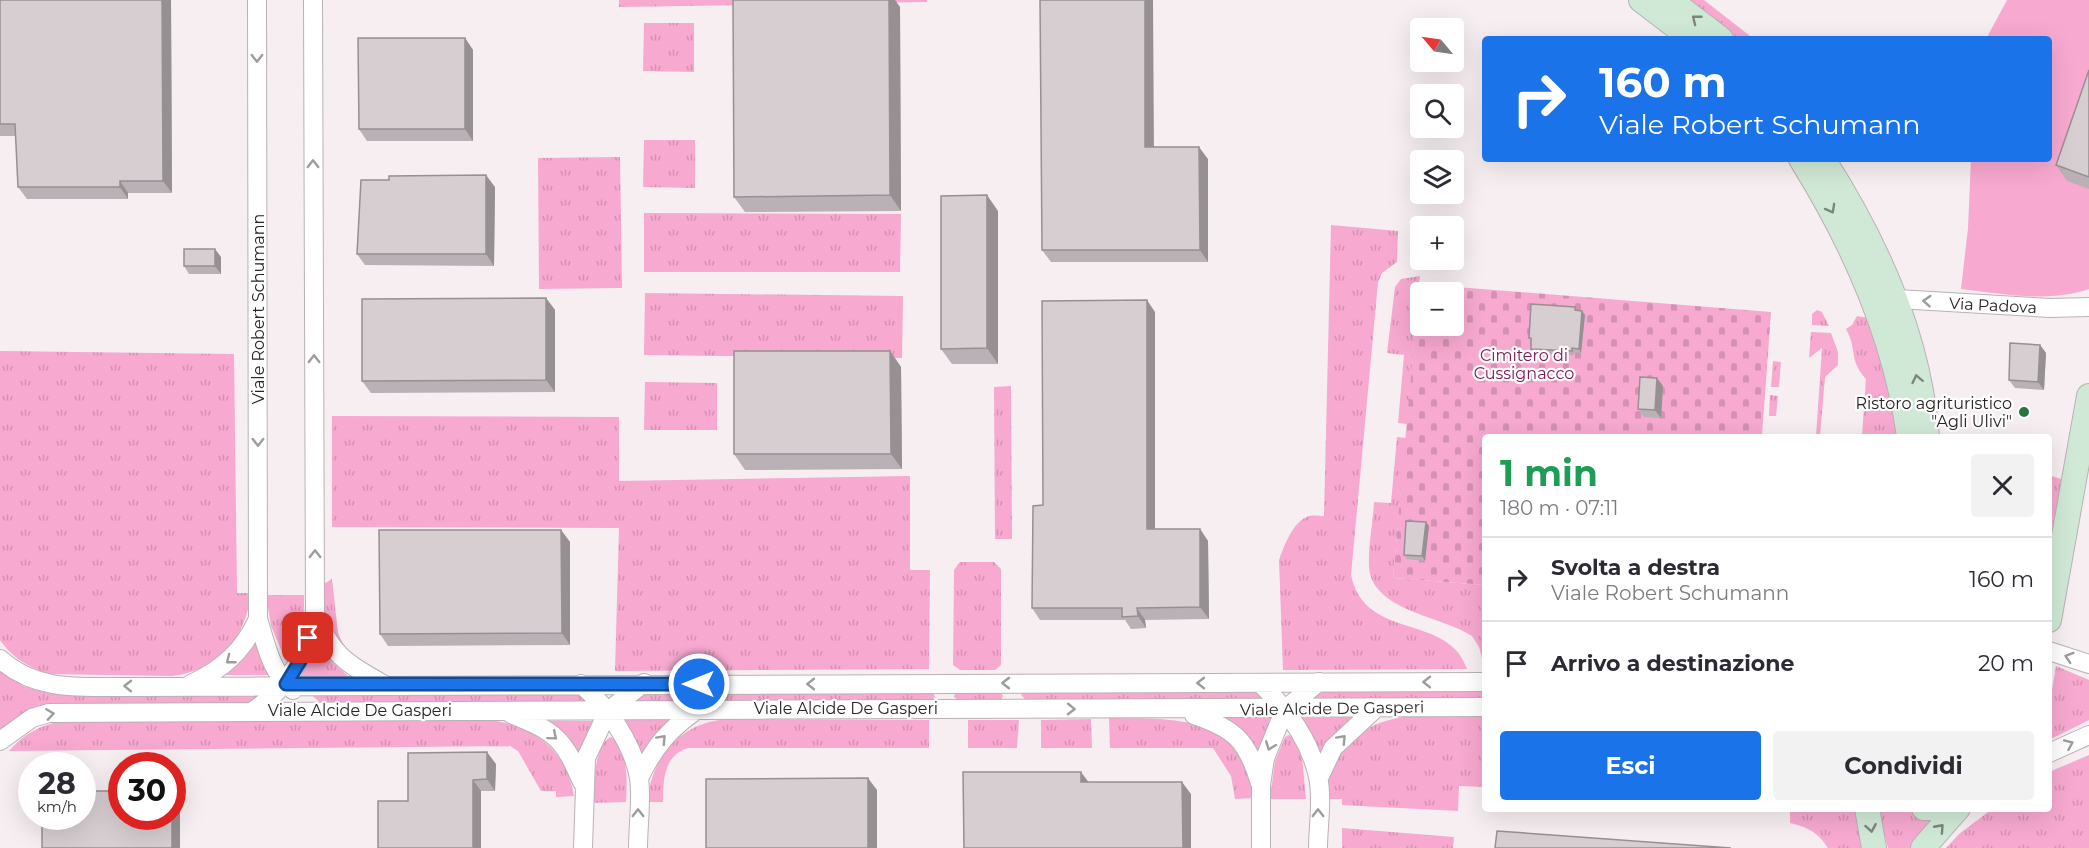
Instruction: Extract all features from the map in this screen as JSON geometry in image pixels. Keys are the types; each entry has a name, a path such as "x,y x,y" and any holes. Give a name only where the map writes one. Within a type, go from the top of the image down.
{"main road":[{"path":"1641,0 1688,36"},
{"path":"1670,0 1717,36"},
{"path":"1803,162 1831,207 1871,295 1901,387 1909,434"},
{"path":"1825,162 1868,237 1897,299 1915,366 1927,434"},
{"path":"2052,594 2055,568 2089,396"},
{"path":"1868,812 1874,848"},
{"path":"1923,848 1954,812"}],"street":[{"name":"Viale Robert Schumann","path":"257,0 258,619 273,664 286,684 319,710"},
{"path":"253,711 272,699 286,684 300,661 315,613 313,0"},
{"name":"Via Padova","path":"1897,299 2003,306 2089,307"},
{"path":"315,613 324,638 335,653 348,665 384,685"},
{"name":"Viale Robert Schumann","path":"187,687 212,674 238,654 258,619"},
{"path":"2052,652 2089,664"},
{"name":"Viale Alcide De Gasperi","path":"0,659 27,678 47,684 187,687 286,684 1482,682"},
{"path":"1260,682 1285,709 1302,733 1318,778 1318,848"},
{"path":"1261,848 1261,785 1265,758 1285,709 1319,682"},
{"path":"583,848 583,784 586,758 608,711 644,683"},
{"path":"581,684 608,711 631,755 639,778 638,848"},
{"name":"Viale Alcide De Gasperi","path":"0,741 32,718 49,712 943,708 1182,710 1482,707"},
{"path":"1318,778 1333,748 1376,708"},
{"path":"639,778 653,748 675,726 698,709"},
{"path":"502,710 542,726 555,736 567,749 583,784"},
{"path":"1182,710 1222,724 1235,735 1247,749 1261,785"},
{"path":"2052,752 2089,735"}],"green space":[{"path":"619,0 927,0 927,2 619,7"},
{"path":"1684,0 1704,0 1750,36 1729,36"},
{"path":"2007,0 2089,0 2089,289 2058,296 2026,296 1961,289 1968,228 1971,162 2052,162 2052,36 1988,36"},
{"path":"644,23 694,23 694,72 643,71"},
{"path":"644,140 695,140 695,188 643,187"},
{"path":"620,157 622,288 539,289 538,158"},
{"path":"644,213 901,214 900,272 644,272"},
{"path":"1331,225 1398,231 1397,262 1382,273 1378,282 1351,575 1359,596 1372,610 1443,640 1457,651 1467,669 1283,670 1279,560 1298,523 1309,516 1324,516"},
{"path":"1420,276 1419,282 1410,282 1410,336 1415,336 1407,424 1398,423 1404,355 1387,353 1395,287 1401,279"},
{"name":"Cimitero di Cussignacco","path":"1464,288 1771,312 1762,434 1482,434 1482,585 1393,578 1414,336 1464,336"},
{"path":"645,293 903,296 902,358 644,355"},
{"path":"1817,310 1822,312 1829,326 1812,325 1812,314"},
{"path":"1857,316 1874,319 1901,434 1862,434 1866,379 1857,366 1846,329 1852,325"},
{"path":"1811,332 1831,333 1838,352 1838,365 1825,377 1820,434 1816,434 1822,348 1809,358"},
{"path":"0,351 234,354 237,593 251,593 243,624 236,638 216,659 188,673 172,676 48,674 21,661 0,640"},
{"path":"1773,361 1781,362 1779,387 1771,387"},
{"path":"645,382 717,383 717,430 644,430"},
{"path":"1011,386 1012,539 995,539 994,387"},
{"path":"1770,395 1778,396 1776,416 1769,416"},
{"path":"332,416 619,417 619,481 910,476 910,570 930,570 929,669 615,671 619,528 332,527"},
{"path":"1397,437 1406,438 1393,578 1482,585 1482,658 1479,647 1472,636 1395,603 1382,594 1373,582 1369,559 1374,502 1391,503"},
{"path":"2052,476 2061,479 2063,484 2052,544"},
{"path":"960,562 994,562 1001,569 1001,665 995,670 960,670 953,665 954,570"},
{"path":"332,579 338,633 345,648 330,627 322,603 320,586"},
{"path":"266,595 304,595 300,636 293,650 287,655 283,654 271,626"},
{"path":"317,640 331,661 348,676 301,676"},
{"path":"256,641 272,675 224,675 246,656"},
{"path":"2056,666 2089,680 2089,720 2052,738 2052,689"},
{"path":"0,670 23,686 52,694 264,693 248,703 37,708 13,720 0,731"},
{"path":"1322,689 1482,689 1482,698 1312,699"},
{"path":"999,690 1003,696 1001,700 958,700 954,697 955,693"},
{"path":"1258,690 1269,700 1026,700 1021,695 1023,693"},
{"path":"933,691 935,697 932,700 635,702 646,693"},
{"path":"309,693 577,693 588,701 321,703"},
{"path":"1276,717 1258,753 1227,718"},
{"path":"1354,717 1333,735 1319,756 1299,718"},
{"path":"1403,717 1482,717 1482,787 1459,786 1458,811 1342,805 1342,799 1325,799 1331,767 1339,754 1359,733"},
{"path":"1109,718 1181,721 1202,726 1221,736 1236,750 1247,770 1253,798 1235,799 1231,776 1213,748 1110,748"},
{"path":"727,719 929,720 929,748 688,748 674,756 666,769 663,802 647,802 655,771 671,745 695,727"},
{"path":"1091,719 1092,748 1041,748 1041,720"},
{"path":"625,720 673,720 657,733 641,756 638,744"},
{"path":"968,720 1019,720 1017,748 968,748"},
{"path":"62,721 497,721 526,730 549,745 565,767 574,796 556,797 556,791 541,791 518,751 510,746 9,751 33,731"},
{"path":"549,721 598,721 582,757 568,736"},
{"path":"1289,735 1294,737 1302,757 1306,799 1270,799 1275,761 1285,737"},
{"path":"611,737 617,742 624,758 626,802 592,803 598,756 601,748"},
{"path":"2089,755 2089,848 1946,848 1959,834 1988,812 2052,812 2052,771"},
{"path":"1790,812 1859,812 1867,848 1828,848 1812,831 1790,823"},
{"path":"1879,812 1941,815 1911,848 1888,848"},
{"path":"1342,828 1454,837 1453,848 1342,848"}],"building":[{"path":"0,0 162,0 163,181 120,181 120,187 18,187 15,124 0,124"},
{"path":"733,0 889,0 890,195 734,197"},
{"path":"1040,0 1145,0 1145,147 1199,147 1200,250 1042,250"},
{"path":"358,38 465,38 465,129 359,129"},
{"path":"2089,70 2089,177 2056,165"},
{"path":"486,175 486,254 357,254 361,180 389,180 389,176"},
{"path":"987,195 987,348 941,349 941,196"},
{"path":"184,249 215,249 215,266 184,266"},
{"path":"546,298 546,380 362,381 362,299"},
{"path":"1147,300 1147,529 1200,529 1200,607 1137,608 1138,616 1122,617 1122,608 1032,608 1033,506 1043,505 1042,301"},
{"path":"1531,304 1575,307 1575,310 1582,311 1579,349 1572,348 1572,351 1531,349 1531,338 1529,338"},
{"path":"2010,343 2040,345 2038,382 2009,380"},
{"path":"734,351 890,351 891,454 734,454"},
{"path":"1640,377 1657,378 1655,410 1638,409"},
{"path":"1406,521 1426,522 1422,556 1404,555"},
{"path":"379,530 561,530 562,633 380,634"},
{"path":"487,752 487,779 473,780 473,848 378,848 378,801 408,801 408,753"},
{"path":"963,772 1081,772 1081,782 1182,782 1183,848 964,848"},
{"path":"868,778 868,848 706,848 706,779"},
{"path":"96,791 108,791 108,830 172,830 172,848 42,848 42,830 96,830"},
{"path":"1497,831 1731,848 1495,848"}],"place":[{"name":"Ristoro agrituristico \"Agli Ulivi\"","path":"2024,412"}],"route":[{"path":"308,638 300,661 286,684 699,684"}]}
